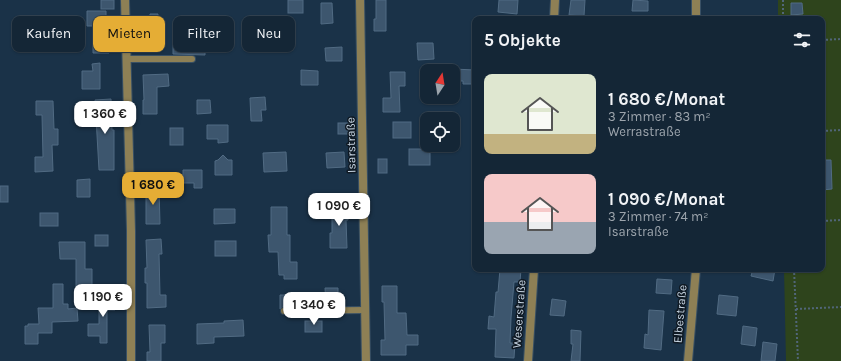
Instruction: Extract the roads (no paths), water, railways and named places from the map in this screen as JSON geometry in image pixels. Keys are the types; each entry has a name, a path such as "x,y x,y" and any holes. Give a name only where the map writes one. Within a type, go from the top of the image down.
{"street":[{"path":"125,0 131,361"},
{"name":"Isarstraße","path":"360,0 366,361"},
{"path":"554,16 555,0"},
{"path":"696,0 696,16"},
{"name":"Weserstraße","path":"528,361 534,272"},
{"name":"Elbestraße","path":"688,361 696,272"}],"lane":[{"path":"126,59 192,59"},
{"path":"284,311 366,310"}]}
